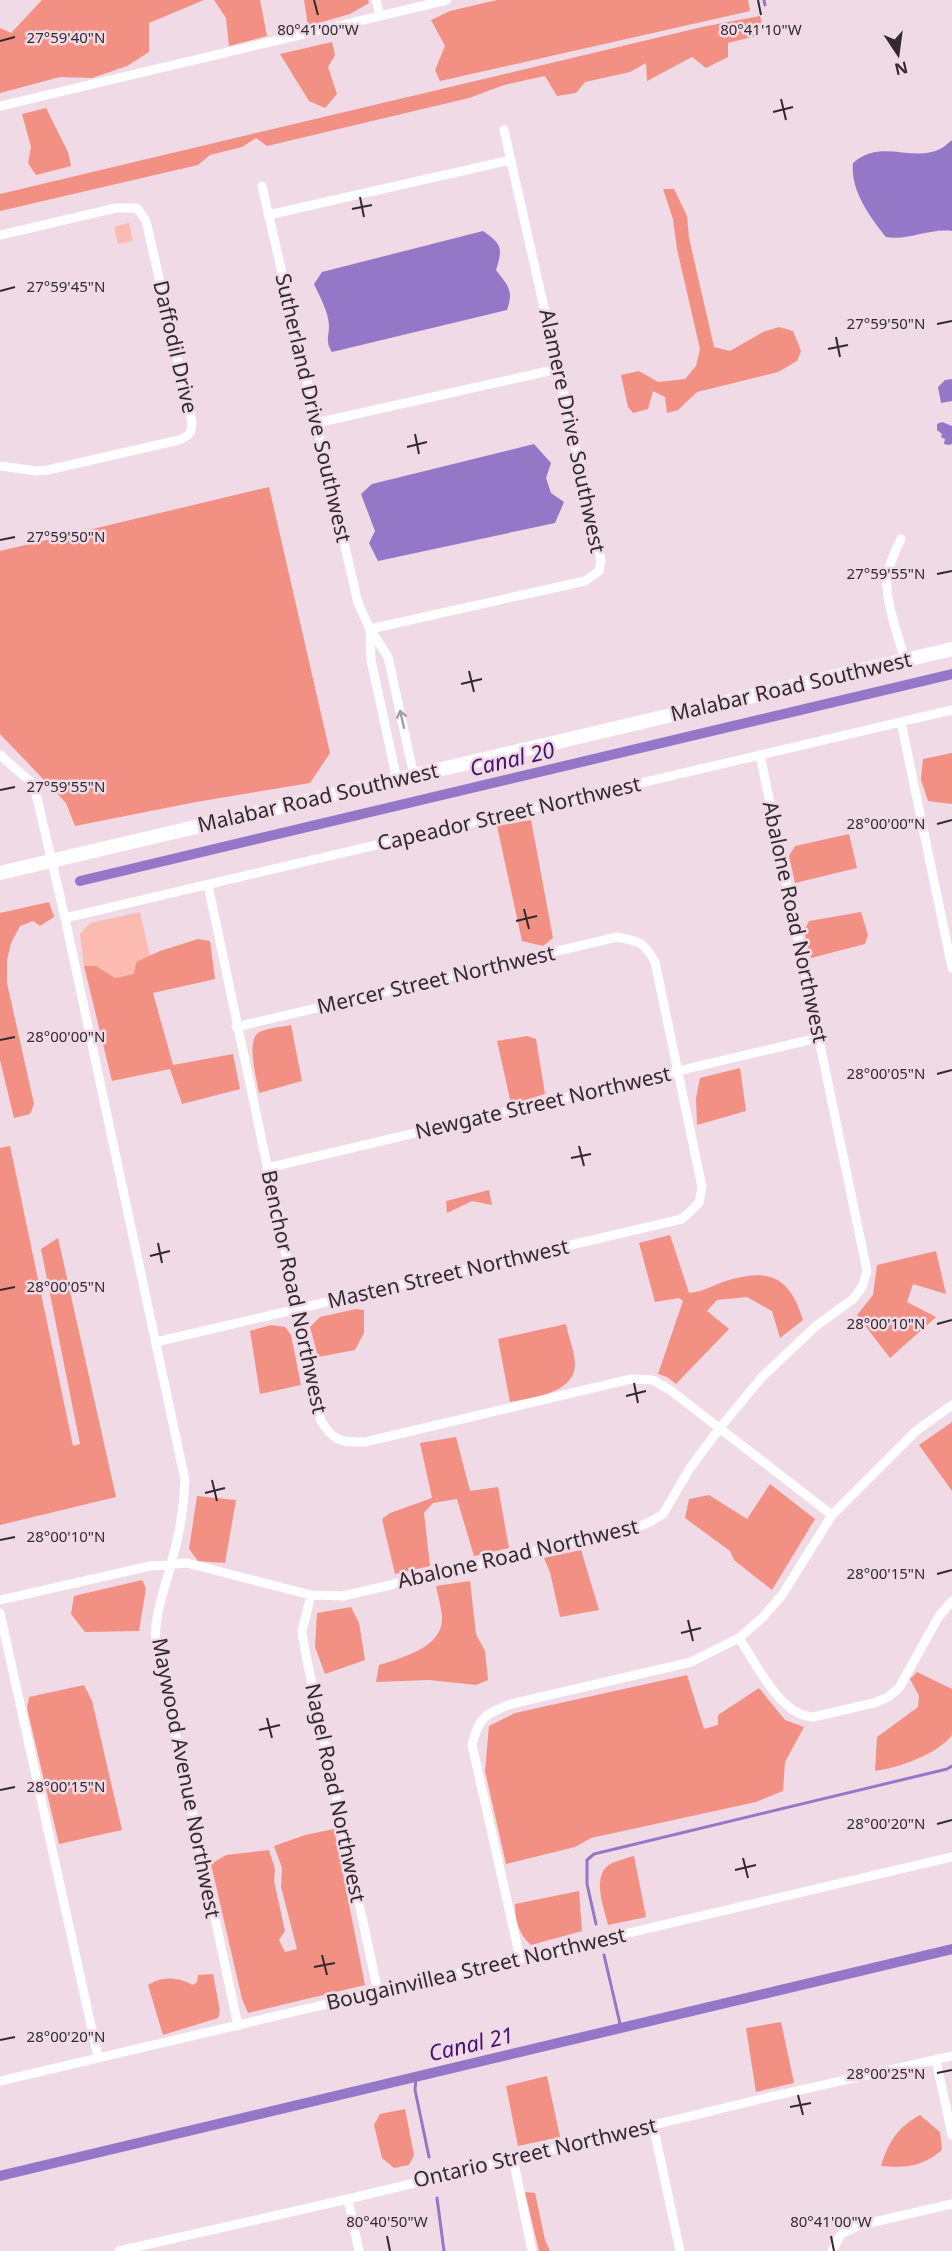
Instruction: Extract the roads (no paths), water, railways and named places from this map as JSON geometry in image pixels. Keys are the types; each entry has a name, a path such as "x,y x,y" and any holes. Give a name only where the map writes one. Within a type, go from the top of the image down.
{"main road":[{"name":"Malabar Road Southwest","path":"0,873 952,650"}],"street":[{"path":"376,0 380,16"},
{"path":"0,106 447,0"},
{"name":"Alamere Drive Southwest","path":"369,629 585,581 599,571 601,561 504,130"},
{"path":"268,215 511,160"},
{"name":"Sutherland Drive Southwest","path":"262,186 358,603 369,629 388,657 414,776"},
{"name":"Daffodil Drive","path":"0,234 116,208 137,208 147,221 192,422 192,431 188,437 179,441 48,470 36,471 0,466"},
{"path":"316,423 558,369"},
{"path":"901,539 891,560 887,579 890,602 905,661"},
{"name":"Sutherland Drive Southwest","path":"369,629 371,660 397,780"},
{"name":"Capeador Street Northwest","path":"66,918 952,710"},
{"path":"901,722 952,968"},
{"name":"Maywood Avenue Northwest","path":"0,754 32,783 37,798 66,918 185,1480 183,1510 155,1634 158,1657 238,2026"},
{"name":"Abalone Road Northwest","path":"0,1600 172,1563 187,1563 311,1594 343,1596 635,1528 663,1514 688,1471 761,1378 816,1326 853,1299 862,1287 867,1271 760,755"},
{"name":"Benchor Road Northwest","path":"208,885 321,1421 329,1434 345,1442 365,1442 631,1379 652,1380 670,1390 832,1515"},
{"name":"Mercer Street Northwest","path":"237,1027 618,937 635,940 646,947 655,962 677,1071"},
{"name":"Newgate Street Northwest","path":"267,1168 819,1038"},
{"name":"Masten Street Northwest","path":"156,1342 682,1220 699,1203 702,1187 677,1071"},
{"path":"520,1958 472,1744 476,1728 488,1713 511,1704 691,1662 739,1638 782,1595 832,1515 916,1431 952,1405"},
{"name":"Nagel Road Northwest","path":"311,1594 302,1631 305,1651 378,1992"},
{"path":"739,1638 782,1702 803,1717 813,1717 874,1703 888,1697 899,1688 939,1616 952,1601"},
{"path":"0,1613 98,2057"},
{"name":"Bougainvillea Street Northwest","path":"0,2081 952,1857"},
{"name":"Ontario Street Northwest","path":"119,2251 952,2056"},
{"path":"936,2060 952,2134"},
{"path":"653,2125 680,2251"},
{"path":"513,2158 532,2251"},
{"path":"348,2199 359,2251"},
{"path":"832,2251 841,2234 861,2225 952,2204"}],"waterway":[{"path":"764,0 765,5"},
{"name":"Canal 20","path":"80,881 952,674"},
{"path":"596,1924 587,1884 587,1860 594,1854 952,1766"},
{"name":"Canal 21","path":"0,2176 952,1949"},
{"path":"604,1955 621,2028"},
{"path":"416,2077 415,2090 429,2157"},
{"path":"437,2198 444,2251"}]}
